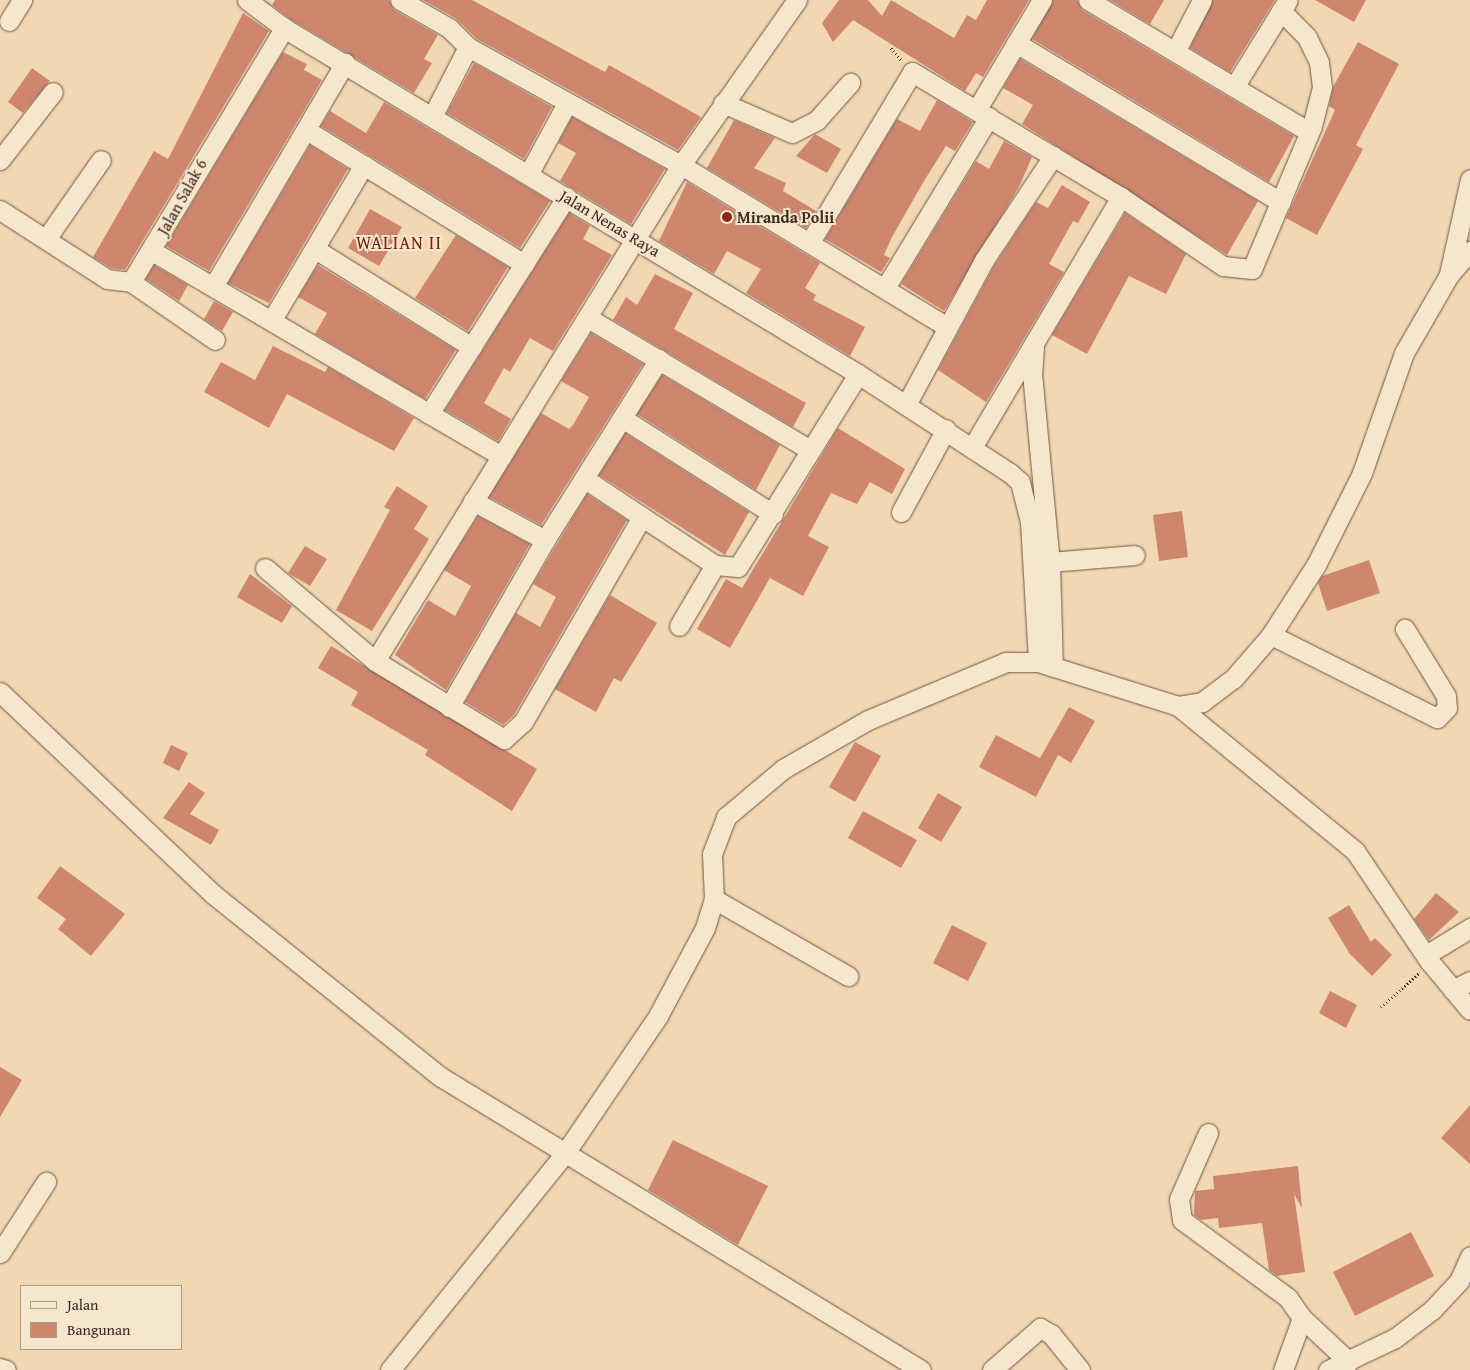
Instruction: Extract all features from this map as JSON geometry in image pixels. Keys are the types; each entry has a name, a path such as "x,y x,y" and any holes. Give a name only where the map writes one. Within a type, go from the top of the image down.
{"street":[{"path":"9,20 22,0"},
{"name":"Jalan Nenas Raya","path":"247,0 284,28 433,115 858,374 973,446 1020,482"},
{"path":"400,0 449,28 468,48 681,165 946,326"},
{"path":"375,661 681,165 797,0"},
{"path":"885,288 983,113 1016,43 1042,0"},
{"path":"1088,0 1176,50 1309,132"},
{"path":"1176,50 1202,0"},
{"path":"810,242 912,72 1121,197 1223,266 1239,271 1257,264 1309,132 1322,87 1319,62 1307,37 1284,6 1234,87"},
{"name":"Jalan Salak 6","path":"131,282 152,251 284,28"},
{"path":"1016,43 1281,202"},
{"path":"433,115 468,48"},
{"path":"214,285 308,131 345,63"},
{"path":"723,103 792,133 816,120 850,84"},
{"path":"0,160 53,92"},
{"path":"529,173 567,102"},
{"path":"308,131 524,264"},
{"path":"906,405 946,326 1052,156"},
{"path":"46,239 101,160"},
{"path":"273,318 364,166"},
{"path":"1449,275 1470,179"},
{"path":"429,414 566,197"},
{"path":"973,446 1034,347 1121,197"},
{"path":"0,210 107,279 131,282 215,340"},
{"path":"316,249 472,347"},
{"path":"152,251 273,318 501,456"},
{"path":"1178,706 1202,702 1233,679 1271,635 1316,565 1362,473 1393,378 1449,275 1470,251"},
{"path":"588,318 810,450"},
{"path":"1034,347 1040,477 1050,562 1046,665"},
{"path":"449,707 545,540 659,359"},
{"path":"585,479 715,565 738,567 773,514 810,450 858,374"},
{"path":"622,418 773,514"},
{"path":"901,512 946,429"},
{"path":"1040,477 1020,482 1030,522 1046,665"},
{"path":"473,501 545,540"},
{"path":"264,568 375,661 504,739 518,730 642,518"},
{"path":"1050,562 1136,555"},
{"path":"679,626 715,565"},
{"path":"1271,635 1437,718 1447,708 1446,696 1405,629"},
{"path":"390,1370 564,1154 658,1016 695,950 714,899 712,854 726,817 783,769 868,720 1006,662 1046,665 1178,706 1355,851 1428,959 1470,1010"},
{"path":"0,692 213,894 332,992 441,1077 564,1154 922,1370"},
{"path":"714,899 848,976"},
{"path":"1428,959 1470,928"},
{"path":"1453,990 1470,981"},
{"path":"1208,1133 1179,1199 1182,1220 1288,1298 1302,1318 1349,1362"},
{"path":"0,1253 46,1182"},
{"path":"1328,1370 1349,1362 1395,1338 1432,1310 1459,1281 1470,1256"},
{"path":"1283,1370 1302,1318"},
{"path":"992,1370 1040,1328 1051,1334 1080,1370"},
{"path":"0,1368 6,1370"}],"path":[{"path":"1380,1006 1428,959"}],"building":[{"path":"275,0 389,0 394,10 438,35 424,59 432,63 414,93 290,19 272,5"},
{"path":"423,0 472,0 605,72 609,65 701,117 678,150 477,39 455,18"},
{"path":"839,0 868,0 882,16 891,0 954,38 967,15 976,20 987,0 1029,0 983,77 976,73 965,91 853,20 833,42 822,23"},
{"path":"1053,0 1077,0 1082,10 1294,136 1269,182 1032,39"},
{"path":"1110,0 1164,0 1150,24"},
{"path":"1213,0 1275,0 1230,72 1190,48"},
{"path":"1315,0 1366,0 1354,22"},
{"path":"243,13 269,31 125,270 111,268 93,257 154,151 168,159"},
{"path":"1358,42 1399,64 1356,145 1363,149 1317,235 1286,218 1335,110 1329,106 1333,87"},
{"path":"283,52 307,64 304,70 322,80 209,271 166,246"},
{"path":"1020,59 1258,201 1227,255 1022,124 1033,105 1003,88"},
{"path":"474,63 552,107 524,159 447,113"},
{"path":"32,68 50,81 23,113 8,102"},
{"path":"937,100 973,122 955,151 946,146 924,181 892,237 884,255 890,258 881,272 825,239 897,119 920,131"},
{"path":"384,102 550,201 520,248 321,126 330,111 366,133"},
{"path":"572,117 665,169 631,224 560,181 576,153 558,143"},
{"path":"734,120 775,138 754,168 786,183 783,191 816,211 806,228 707,168"},
{"path":"815,134 841,149 827,173 796,156"},
{"path":"1004,141 1032,157 1019,187 944,311 901,284 976,161 989,169"},
{"path":"310,145 348,169 269,303 228,283"},
{"path":"687,182 820,263 805,288 816,295 813,300 865,327 850,356 746,293 761,269 727,251 714,274 659,241"},
{"path":"1062,185 1090,202 1078,223 1073,221 1049,264 1064,272 986,402 938,370 994,266 1036,202 1048,208"},
{"path":"370,209 402,227 379,266 348,248"},
{"path":"569,213 590,226 583,239 612,255 553,351 530,338 510,372 504,368 484,403 511,419 498,441 445,410"},
{"path":"1125,213 1186,254 1166,294 1129,276 1087,354 1052,335"},
{"path":"456,235 508,267 468,331 415,298"},
{"path":"154,265 188,285 179,301 146,279"},
{"path":"318,265 456,350 425,399 315,334 327,313 298,297"},
{"path":"655,274 693,293 674,329 806,403 793,427 613,320 626,297 637,305"},
{"path":"214,301 233,312 222,331 204,319"},
{"path":"591,333 643,364 541,525 489,497 541,413 569,429 573,425 589,397 561,381"},
{"path":"273,346 325,372 328,367 414,418 394,451 287,394 269,428 204,392 221,362 255,380"},
{"path":"662,375 780,445 756,490 637,414"},
{"path":"838,428 905,469 892,494 870,482 857,504 831,493 808,536 829,547 803,596 770,578 730,648 697,629 726,579 742,588"},
{"path":"625,433 749,512 725,555 599,475"},
{"path":"397,486 428,506 414,529 429,539 372,631 336,610 390,510 384,507"},
{"path":"587,494 627,520 514,715 503,725 465,702 516,613 540,627 556,597 533,584"},
{"path":"1182,511 1188,557 1159,561 1153,515"},
{"path":"478,516 530,544 446,690 395,655 428,600 455,616 471,586 444,570"},
{"path":"305,546 327,559 310,586 288,573"},
{"path":"1369,560 1380,593 1327,611 1318,583 1322,576"},
{"path":"250,574 292,606 282,623 237,597"},
{"path":"610,595 657,623 621,682 614,678 596,712 555,689"},
{"path":"331,646 537,769 512,811 425,755 428,750 351,705 358,692 318,668"},
{"path":"1069,707 1095,721 1071,763 1058,755 1036,797 979,767 996,735 1040,758"},
{"path":"855,742 881,756 855,802 829,787"},
{"path":"171,745 188,753 179,771 163,763"},
{"path":"189,782 205,793 190,814 219,830 211,845 163,818"},
{"path":"938,793 962,807 941,842 918,828"},
{"path":"863,811 917,840 901,868 848,838"},
{"path":"60,866 125,914 91,956 58,929 66,919 37,898"},
{"path":"1436,893 1459,912 1429,940 1414,919"},
{"path":"1349,905 1371,942 1375,938 1392,955 1372,976 1350,954 1328,918"},
{"path":"952,925 987,943 968,981 933,963"},
{"path":"1330,991 1357,1005 1346,1028 1319,1013"},
{"path":"0,1067 22,1080 0,1117"},
{"path":"1470,1105 1470,1164 1441,1138"},
{"path":"673,1140 768,1186 738,1245 648,1190"},
{"path":"1298,1166 1302,1208 1294,1194 1305,1272 1277,1276 1269,1270 1262,1223 1219,1228 1218,1218 1201,1220 1194,1215 1195,1191 1214,1189 1213,1176"},
{"path":"1411,1232 1434,1276 1355,1316 1333,1272"}],"place":[{"name":"Miranda Polii","path":"727,217"}],"district":[{"name":"WALIAN II","path":"399,243"}]}
